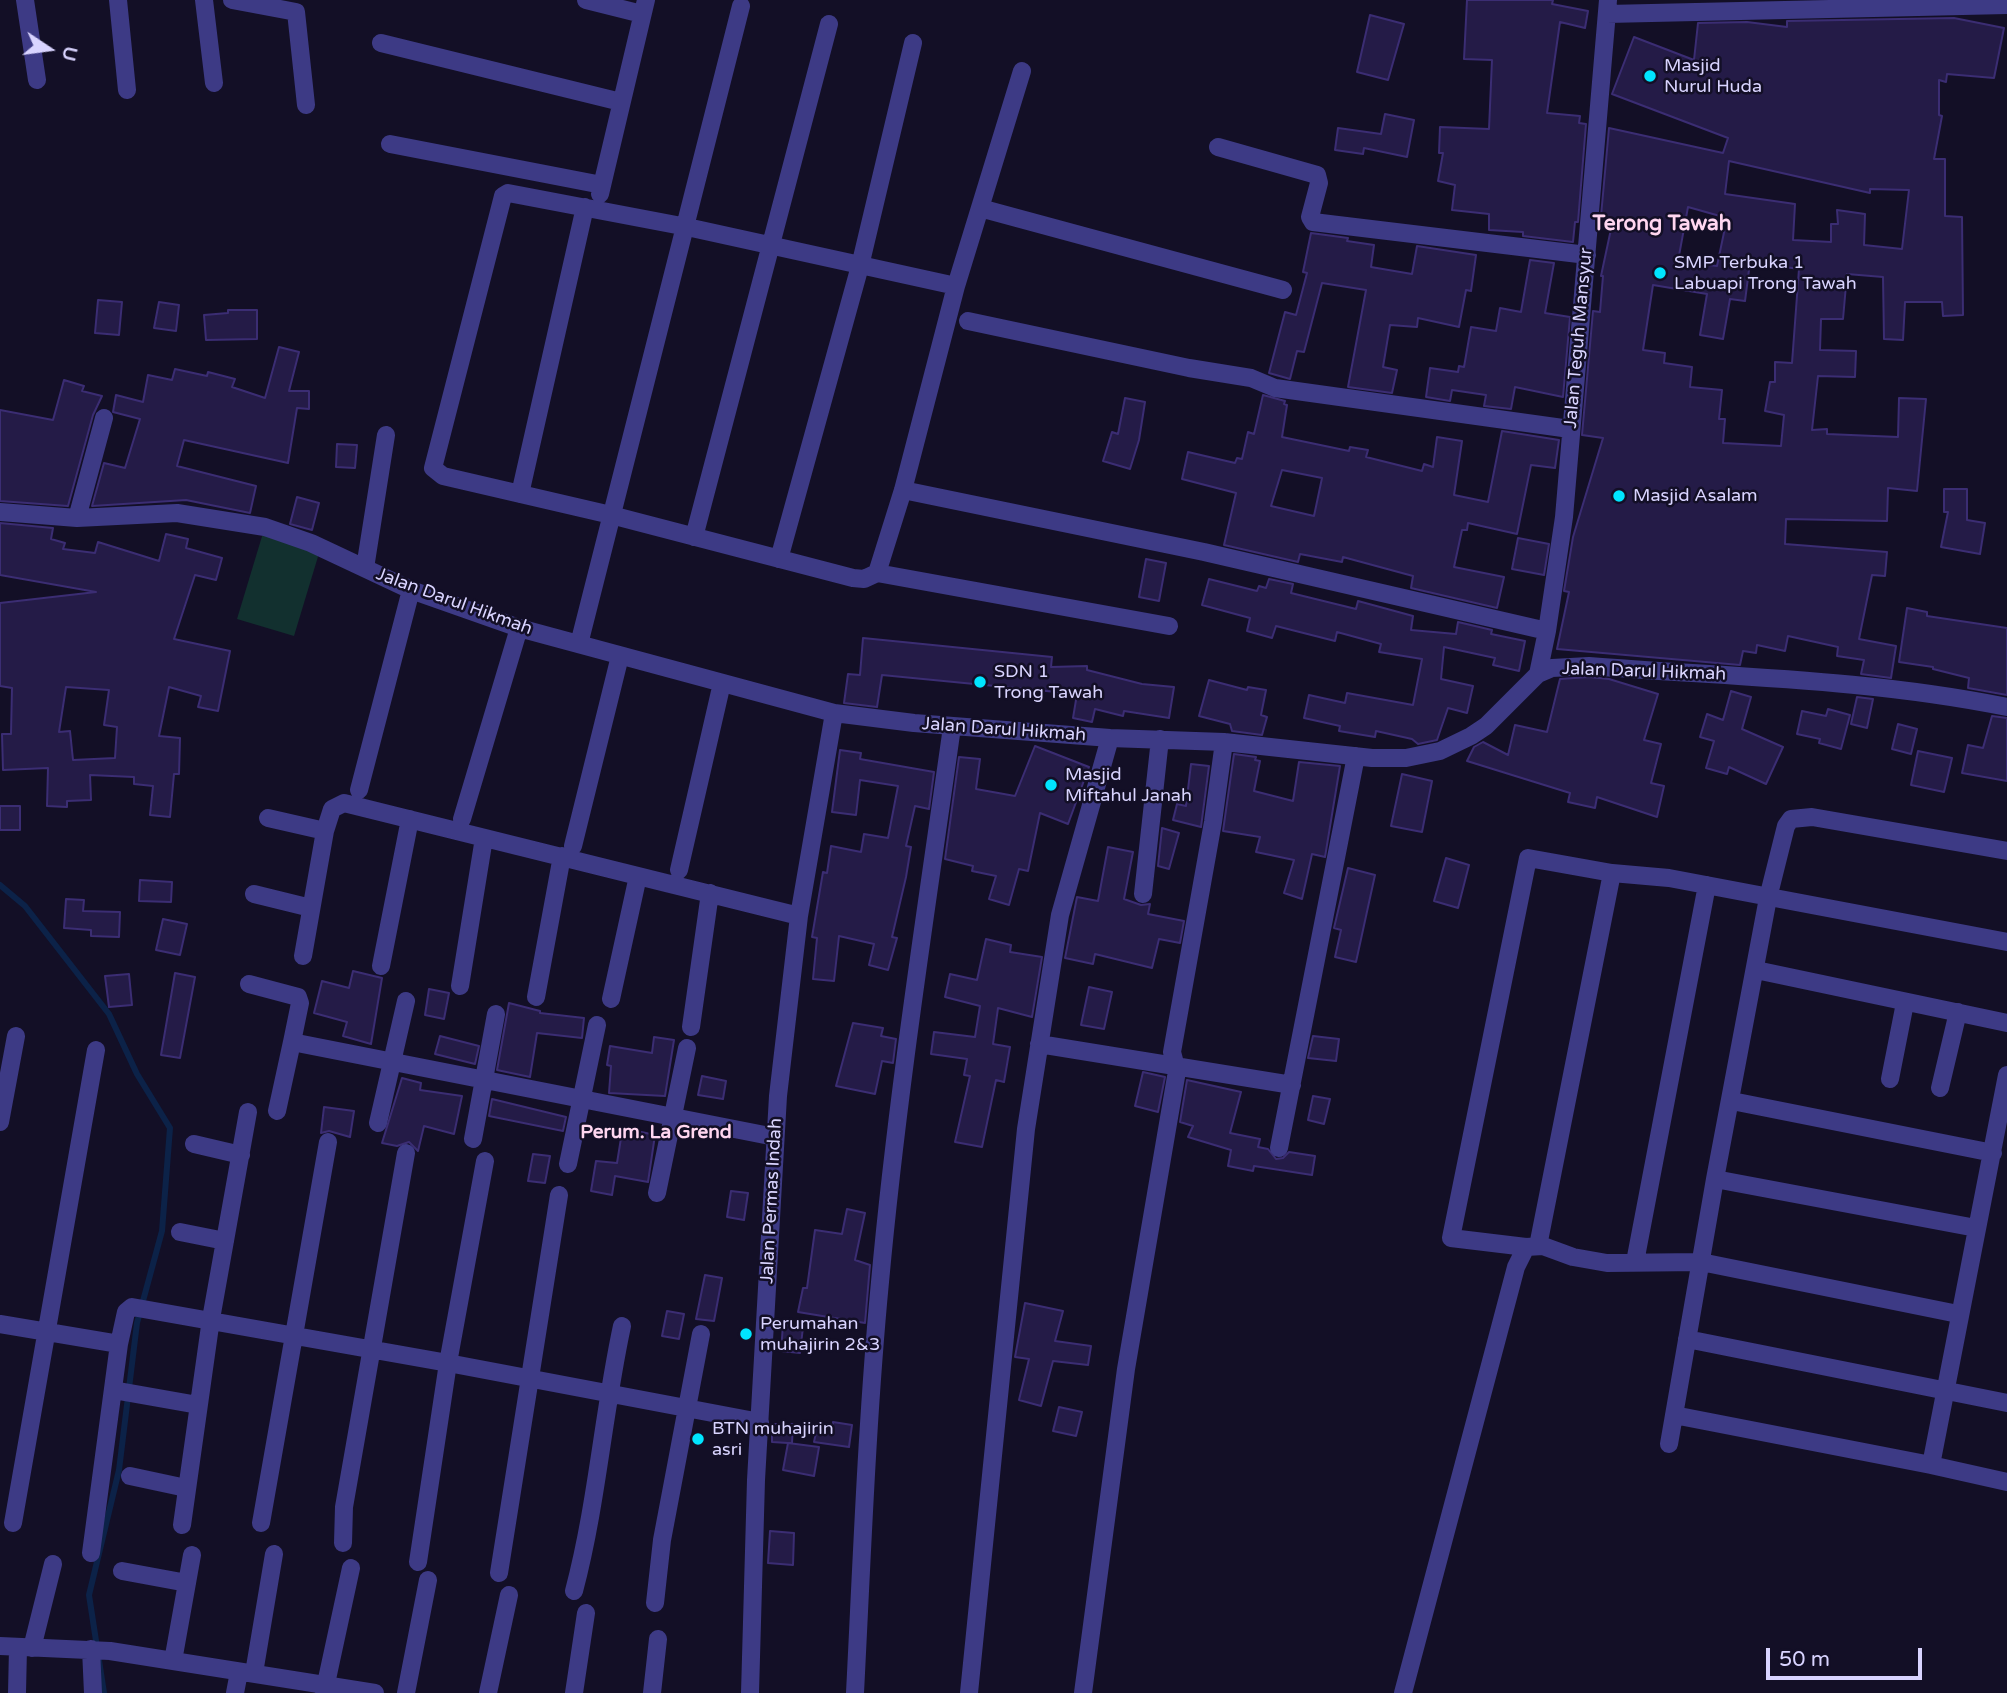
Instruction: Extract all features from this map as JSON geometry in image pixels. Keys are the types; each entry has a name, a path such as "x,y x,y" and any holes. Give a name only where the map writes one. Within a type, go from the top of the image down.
{"street":[{"path":"25,0 37,80"},
{"path":"118,0 127,90"},
{"path":"204,0 214,83"},
{"path":"232,0 296,12 306,105"},
{"path":"520,494 591,208 603,185 644,7 586,0"},
{"path":"1608,7 2007,5"},
{"path":"579,644 741,6"},
{"name":"Jalan Teguh Mansyur","path":"1538,674 1548,631 1564,517 1608,7"},
{"path":"694,537 774,245 829,24"},
{"path":"381,43 621,102"},
{"path":"779,559 860,266 913,43"},
{"path":"877,573 903,490 956,286 1022,71"},
{"path":"390,144 603,185"},
{"path":"1219,147 1317,175 1319,183 1310,217 1313,222 1587,255"},
{"path":"956,286 687,227 514,193 503,196 433,468 443,476 611,515 853,578 864,579 877,573 1170,626"},
{"path":"980,208 1283,290"},
{"path":"968,321 1189,368 1251,377 1275,388 1570,429"},
{"path":"77,518 104,418"},
{"path":"365,568 386,435"},
{"path":"903,490 1204,552 1548,631"},
{"name":"Jalan Darul Hikmah","path":"0,512 77,518 177,513 232,520 282,531 411,590 519,628 834,713 952,727 1110,738 1224,742 1356,756 1406,758 1456,744 1486,726 1538,674 1552,668 1589,666 1761,677 1936,694 2007,707"},
{"path":"359,790 411,590"},
{"path":"462,819 519,628"},
{"path":"536,997 568,851 620,656"},
{"path":"679,870 722,683"},
{"name":"Jalan Permas Indah","path":"750,1693 751,1592 775,1137 799,916 834,713"},
{"path":"855,1693 867,1440 880,1281 905,1060 952,727"},
{"path":"969,1693 1018,1189 1060,915 1110,738"},
{"path":"1143,894 1160,739"},
{"path":"1083,1693 1128,1355 1177,1064 1172,1052 1213,822 1224,742"},
{"path":"1279,1148 1356,756"},
{"path":"303,956 325,831 332,808 338,803 484,838 568,851 638,876 799,916"},
{"path":"1669,1444 1715,1179 1782,834 1791,819 1802,816 2007,851"},
{"path":"268,818 325,831"},
{"path":"381,966 410,820"},
{"path":"460,986 484,838"},
{"path":"1958,1314 1701,1262 1590,1261 1532,1247 1451,1238 1528,858 1612,873 1707,885 2007,942"},
{"path":"1403,1693 1516,1267 1532,1247 1612,873"},
{"path":"611,999 638,876"},
{"path":"1635,1262 1707,885"},
{"path":"691,1027 710,893"},
{"path":"254,894 311,908"},
{"path":"1756,970 2007,1023"},
{"path":"249,985 298,997 300,1003 277,1111"},
{"path":"378,1123 406,1001"},
{"path":"1890,1079 1905,1003"},
{"path":"1940,1088 1958,1012"},
{"path":"473,1139 496,1014"},
{"path":"568,1164 597,1025"},
{"path":"0,1122 16,1036"},
{"path":"292,1042 775,1137"},
{"path":"1040,1044 1177,1064 1292,1085"},
{"path":"657,1193 687,1048"},
{"path":"13,1523 96,1050"},
{"path":"1931,1465 1958,1314 2007,1075"},
{"path":"1732,1101 1993,1153"},
{"path":"182,1525 211,1319 248,1112"},
{"path":"261,1523 328,1142"},
{"path":"194,1143 241,1155"},
{"path":"343,1543 344,1507 406,1153"},
{"path":"418,1562 448,1363 485,1161"},
{"path":"1715,1179 1976,1228"},
{"path":"499,1573 559,1195"},
{"path":"180,1232 225,1241"},
{"path":"91,1553 117,1391 119,1344 126,1312 132,1307 211,1319 760,1422"},
{"path":"0,1324 45,1334 119,1344"},
{"path":"574,1591 585,1549 607,1394 622,1326"},
{"path":"655,1603 662,1540 701,1334"},
{"path":"1688,1339 2007,1403"},
{"path":"117,1391 198,1405"},
{"path":"1674,1415 2007,1482"},
{"path":"130,1476 186,1488"},
{"path":"235,1693 247,1672 274,1554"},
{"path":"173,1661 192,1555"},
{"path":"17,1693 17,1647 53,1564"},
{"path":"325,1689 351,1568"},
{"path":"122,1571 187,1583"},
{"path":"406,1693 428,1580"},
{"path":"488,1693 509,1595"},
{"path":"574,1693 586,1613"},
{"path":"652,1693 659,1639"},
{"path":"17,1647 110,1651 247,1672 325,1689 375,1693"},
{"path":"91,1650 93,1693"}],"green space":[{"path":"263,533 320,550 294,636 237,619"}],"building":[{"path":"1467,0 1553,0 1552,4 1588,11 1585,28 1560,22 1547,113 1580,116 1579,123 1586,124 1578,222 1575,222 1573,242 1523,236 1523,232 1489,230 1489,214 1452,210 1455,185 1438,181 1443,153 1439,153 1440,127 1489,129 1492,60 1464,59"},
{"path":"1370,15 1404,24 1388,80 1357,72"},
{"path":"1954,18 2004,28 1994,78 1947,74 1946,82 1939,80 1939,115 1942,116 1934,159 1945,159 1945,216 1962,217 1963,315 1943,316 1942,302 1905,302 1903,340 1884,339 1883,277 1847,274 1843,319 1821,319 1820,350 1856,351 1855,377 1818,376 1812,430 1827,429 1827,434 1898,437 1899,398 1926,399 1917,491 1888,488 1887,521 1786,519 1785,544 1887,552 1885,576 1872,575 1859,639 1896,646 1891,678 1861,674 1864,660 1837,656 1838,647 1788,636 1785,651 1757,645 1756,653 1743,651 1740,665 1557,649 1569,592 1564,591 1573,537 1603,438 1582,435 1593,311 1600,312 1601,276 1611,229 1600,227 1609,128 1723,153 1728,138 1612,94 1634,37 1694,60 1698,23 1747,22 1787,27 1787,21","holes":["1729,161 1870,193 1870,189 1909,190 1902,249 1864,245 1865,214 1837,210 1838,224 1831,224 1831,242 1793,240 1795,204 1725,194","1688,207 1727,218 1717,266 1678,261","1750,262 1799,269 1792,363 1775,362 1775,382 1770,382 1765,411 1784,415 1781,446 1723,443 1725,419 1719,419 1722,390 1690,387 1692,367 1664,363 1665,353 1643,350 1653,285 1707,294 1700,335 1723,339 1730,299 1745,301"]},
{"path":"1385,114 1414,120 1407,157 1364,148 1363,154 1335,150 1338,128 1381,134"},
{"path":"1311,233 1374,245 1371,267 1412,274 1417,246 1476,255 1471,291 1466,290 1459,327 1418,318 1417,327 1390,325 1383,367 1397,370 1392,393 1348,387 1366,290 1322,283 1304,352 1297,351 1290,379 1269,373 1285,312 1296,315 1307,273 1303,272"},
{"path":"1530,260 1554,263 1545,313 1570,317 1563,397 1515,387 1511,409 1484,406 1486,395 1452,390 1450,401 1426,397 1430,368 1458,372 1459,366 1464,367 1471,327 1496,331 1500,308 1521,312"},
{"path":"98,300 122,302 119,335 95,333"},
{"path":"159,302 179,305 176,331 154,328"},
{"path":"228,310 257,310 257,339 206,340 204,315 228,313"},
{"path":"279,347 299,352 289,391 309,391 309,409 297,408 288,463 184,440 177,466 256,486 250,513 186,500 92,506 104,463 125,468 140,419 113,412 116,395 143,402 148,375 172,380 175,369 207,376 208,372 235,379 232,387 265,398"},
{"path":"64,380 84,386 82,391 102,396 93,415 68,506 0,501 0,410 53,420"},
{"path":"1263,395 1285,401 1284,404 1287,405 1282,437 1349,451 1350,447 1368,450 1366,457 1422,471 1424,464 1433,467 1437,437 1462,441 1454,495 1488,502 1502,431 1559,440 1555,468 1531,465 1517,534 1468,523 1467,530 1462,530 1454,567 1504,577 1497,608 1411,588 1413,576 1343,557 1342,562 1300,554 1298,562 1224,545 1236,493 1182,479 1188,452 1235,463 1237,458 1242,459 1248,432 1254,434","holes":["1282,470 1322,478 1314,516 1271,506"]},
{"path":"1125,398 1145,402 1139,440 1130,469 1103,461 1112,432 1118,434"},
{"path":"337,444 357,445 355,468 336,467"},
{"path":"1944,489 1967,489 1967,520 1985,523 1980,554 1941,547 1948,512 1944,512"},
{"path":"297,497 319,503 312,530 290,524"},
{"path":"0,523 53,528 51,539 65,543 63,549 95,553 98,542 159,561 166,534 188,539 186,548 222,558 216,580 195,575 174,639 230,651 218,711 198,707 201,696 169,687 159,736 180,738 179,774 174,774 170,817 150,815 153,786 134,784 134,777 90,775 91,800 67,801 67,807 47,806 48,768 3,770 2,734 11,734 12,688 0,686 0,603 96,592 0,575","holes":["66,687 109,690 104,725 117,727 115,758 73,760 70,731 59,732"]},
{"path":"1518,538 1549,544 1544,575 1512,569"},
{"path":"1146,559 1166,563 1159,601 1139,597"},
{"path":"1209,579 1257,591 1259,586 1266,588 1269,579 1293,584 1291,593 1356,609 1358,601 1413,616 1411,630 1456,634 1458,622 1492,630 1491,634 1525,641 1519,671 1493,665 1495,658 1444,647 1441,679 1473,686 1467,713 1448,708 1437,740 1418,744 1412,739 1376,731 1375,737 1339,731 1340,726 1304,718 1309,695 1345,703 1347,693 1413,705 1422,659 1379,652 1381,644 1337,632 1335,641 1276,626 1272,638 1247,631 1250,618 1202,605"},
{"path":"1907,608 1927,612 1927,616 2007,628 2007,695 1968,688 1969,678 1933,667 1899,662"},
{"path":"863,638 1052,657 1051,667 1087,666 1087,670 1142,684 1174,687 1169,718 1124,711 1123,716 1095,709 1092,722 1073,718 1077,694 882,675 877,707 844,703 848,674 860,675"},
{"path":"1560,679 1609,679 1658,694 1644,740 1661,744 1651,783 1664,786 1657,817 1597,797 1595,808 1568,802 1570,793 1467,761 1474,747 1483,742 1508,755 1515,725 1547,732"},
{"path":"1209,680 1247,690 1248,687 1266,690 1261,715 1267,717 1262,735 1232,731 1230,724 1199,716"},
{"path":"1731,691 1751,697 1742,729 1783,747 1766,784 1729,767 1727,774 1706,768 1714,741 1700,737 1707,714 1723,720"},
{"path":"1857,697 1873,699 1867,728 1851,724"},
{"path":"1828,709 1850,715 1841,749 1819,743 1820,739 1797,734 1802,711 1826,716"},
{"path":"1992,716 2007,718 2007,781 1962,773 1968,745 1983,748"},
{"path":"1898,724 1917,729 1911,754 1892,749"},
{"path":"1035,746 1089,767 1068,824 1040,813 1028,871 1019,869 1009,905 989,899 996,876 972,871 973,866 945,859 959,757 980,759 976,789 1015,796"},
{"path":"840,750 861,753 860,759 934,772 929,809 915,806 906,846 911,847 906,877 892,937 897,938 888,970 869,965 874,944 839,936 834,981 813,979 817,938 812,937 823,872 827,873 831,846 861,852 864,834 888,838 898,786 860,780 856,815 832,812"},
{"path":"1918,751 1952,758 1944,792 1911,785"},
{"path":"1234,754 1256,757 1255,760 1260,761 1254,791 1293,801 1299,762 1340,766 1325,857 1312,854 1302,899 1284,893 1294,860 1256,852 1260,837 1223,831"},
{"path":"1191,764 1209,766 1201,827 1173,820 1177,804 1186,806"},
{"path":"1402,774 1432,781 1422,832 1391,826"},
{"path":"0,806 20,806 20,830 0,830"},
{"path":"1162,828 1179,833 1169,869 1158,866"},
{"path":"1108,847 1133,852 1124,899 1141,905 1150,904 1148,914 1184,921 1180,943 1159,939 1152,968 1095,954 1093,964 1065,958 1077,897 1098,901"},
{"path":"1446,858 1469,865 1458,908 1434,901"},
{"path":"1348,868 1375,875 1356,962 1335,957 1341,930 1334,928"},
{"path":"140,880 172,882 171,902 139,901"},
{"path":"66,899 84,900 83,911 120,912 119,937 91,936 91,930 64,928"},
{"path":"163,919 187,924 180,955 156,950"},
{"path":"986,939 1011,945 1010,952 1042,957 1032,1017 998,1008 993,1044 1010,1047 1004,1082 996,1080 982,1147 955,1142 970,1076 964,1075 967,1059 931,1054 934,1032 975,1037 980,1006 945,997 950,974 977,980"},
{"path":"353,971 382,978 371,1044 343,1036 347,1022 314,1013 322,981 349,988"},
{"path":"175,973 195,977 180,1058 161,1055"},
{"path":"129,974 132,1005 109,1007 105,976"},
{"path":"1089,987 1112,992 1104,1029 1081,1025"},
{"path":"429,989 449,993 444,1019 425,1015"},
{"path":"509,1003 540,1013 584,1018 582,1038 537,1033 530,1077 497,1070"},
{"path":"853,1023 883,1028 881,1036 896,1039 893,1063 882,1061 875,1094 836,1086"},
{"path":"440,1036 479,1046 475,1064 435,1054"},
{"path":"1313,1036 1339,1039 1336,1061 1308,1058"},
{"path":"654,1037 674,1040 665,1096 609,1093 611,1066 607,1065 610,1046 652,1053"},
{"path":"1143,1072 1165,1077 1158,1112 1135,1106"},
{"path":"702,1076 726,1081 723,1099 698,1095"},
{"path":"402,1078 421,1083 420,1090 462,1096 454,1134 424,1126 418,1151 409,1142 397,1146 382,1143"},
{"path":"1187,1080 1241,1092 1230,1133 1260,1139 1258,1147 1268,1149 1276,1159 1283,1158 1289,1152 1315,1156 1312,1175 1254,1166 1253,1171 1228,1166 1231,1150 1188,1137 1193,1126 1180,1122"},
{"path":"1313,1096 1330,1099 1324,1124 1308,1120"},
{"path":"492,1099 566,1117 563,1131 489,1116"},
{"path":"324,1107 354,1111 350,1137 329,1131 321,1133"},
{"path":"637,1131 655,1135 648,1182 615,1176 612,1195 591,1191 596,1161 617,1163 622,1132 636,1134"},
{"path":"533,1154 550,1156 545,1183 528,1181"},
{"path":"731,1191 748,1193 744,1220 727,1217"},
{"path":"847,1209 865,1213 855,1260 870,1265 865,1323 798,1312 803,1288 807,1288 815,1230 842,1234"},
{"path":"705,1275 722,1278 714,1321 696,1319"},
{"path":"1025,1303 1063,1311 1055,1341 1091,1346 1088,1365 1053,1361 1041,1406 1019,1400 1029,1359 1015,1357"},
{"path":"667,1311 684,1314 679,1339 662,1336"},
{"path":"783,1325 803,1327 800,1353 781,1351"},
{"path":"1059,1407 1082,1412 1076,1436 1053,1431"},
{"path":"833,1422 852,1425 849,1447 814,1442 818,1423 833,1427"},
{"path":"772,1424 793,1424 792,1443 772,1442"},
{"path":"788,1443 819,1447 814,1476 783,1470"},
{"path":"770,1531 794,1533 793,1565 768,1563"}],"waterway":[{"path":"0,885 25,906 109,1014 137,1074 170,1128 162,1231 137,1323 119,1470 89,1595 104,1693"}],"place":[{"name":"Masjid Nurul Huda","path":"1650,76"},
{"name":"SMP Terbuka 1 Labuapi Trong Tawah","path":"1660,273"},
{"name":"Masjid Asalam","path":"1619,496"},
{"name":"SDN 1 Trong Tawah","path":"980,682"},
{"name":"Masjid Miftahul Janah","path":"1051,785"},
{"name":"Perumahan muhajirin 2&3","path":"746,1334"},
{"name":"BTN muhajirin asri","path":"698,1439"}],"district":[{"name":"Terong Tawah","path":"1662,224"},
{"name":"Perum. La Grend","path":"656,1133"}]}
